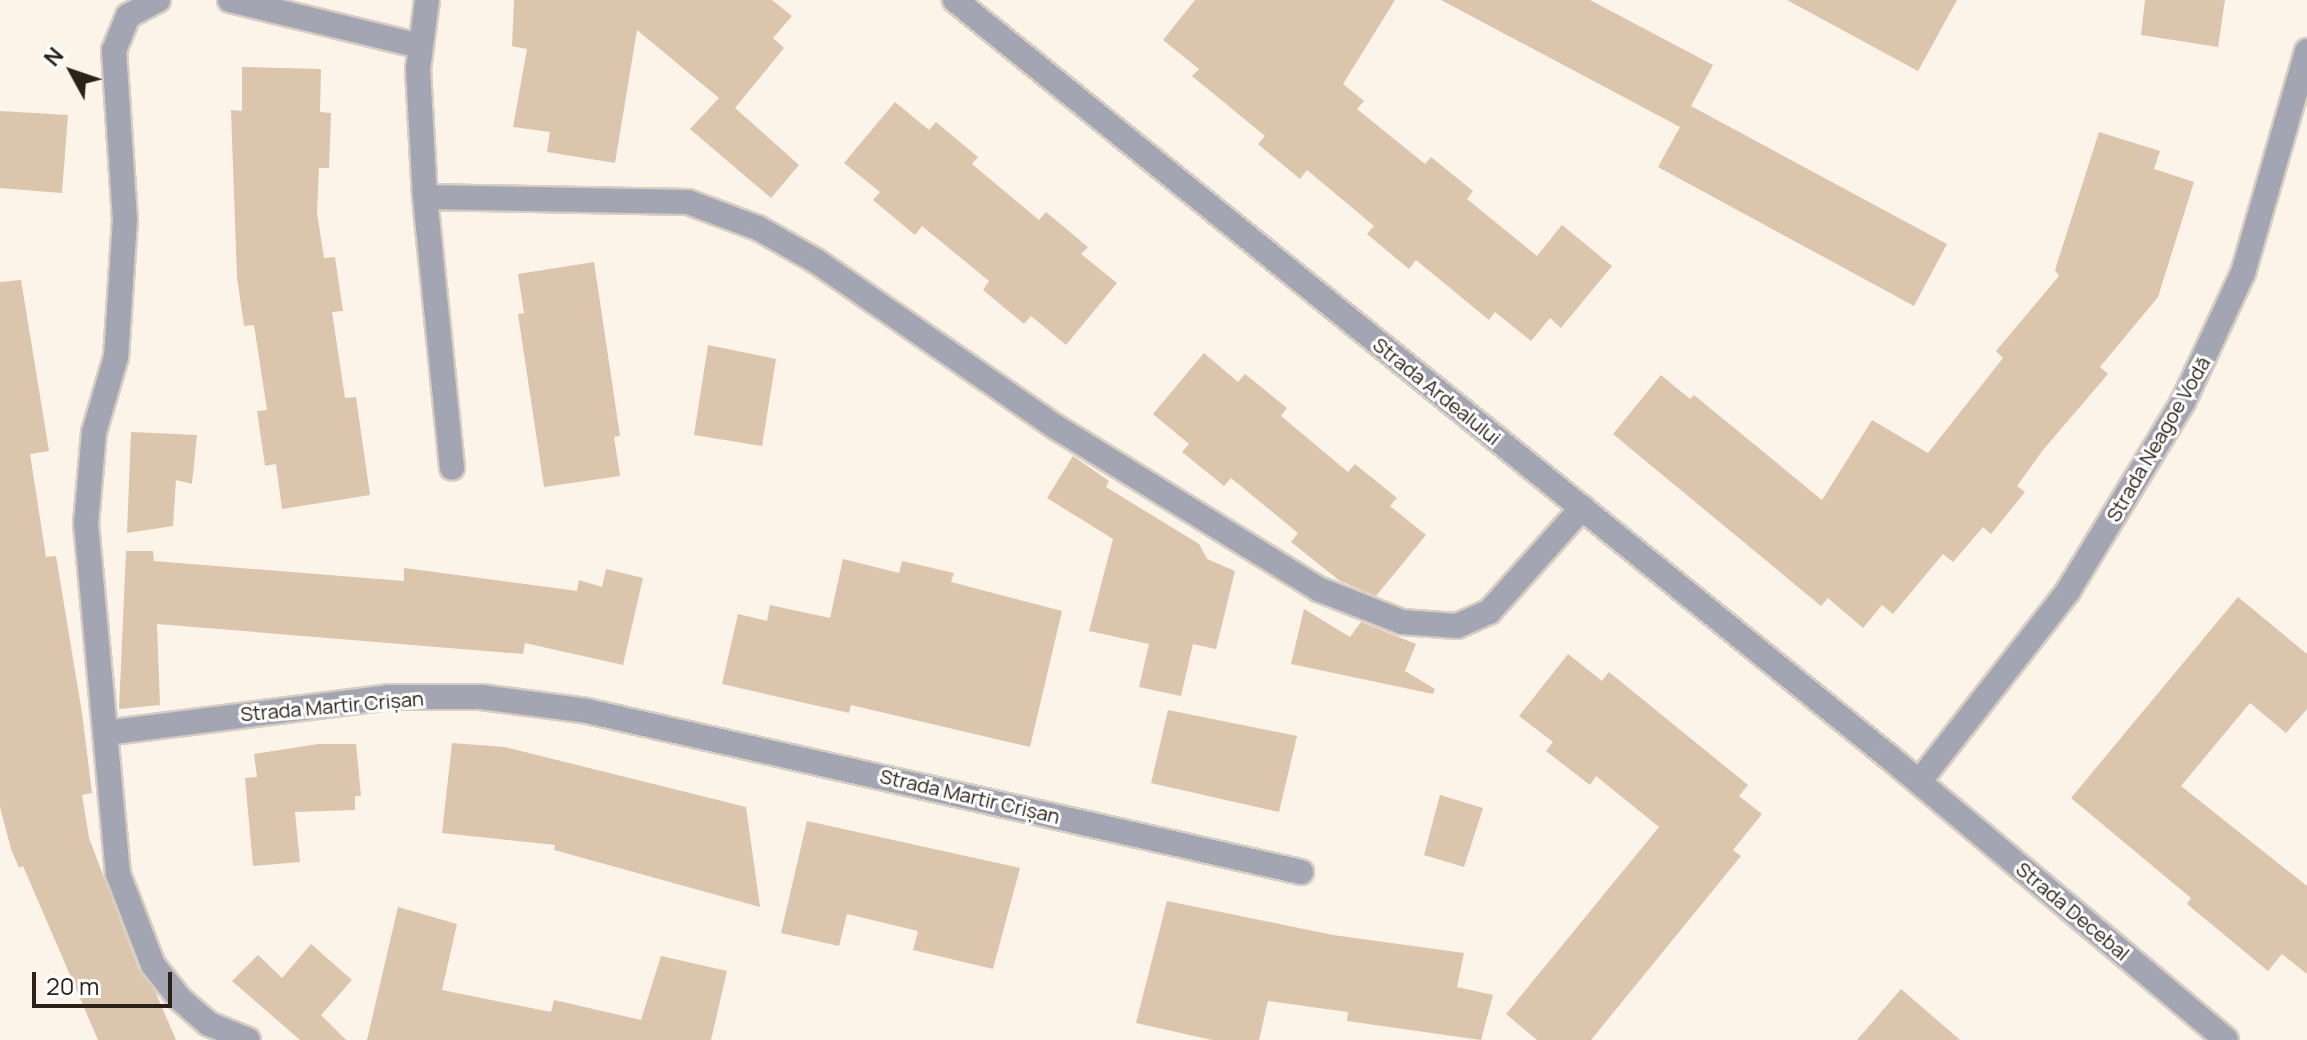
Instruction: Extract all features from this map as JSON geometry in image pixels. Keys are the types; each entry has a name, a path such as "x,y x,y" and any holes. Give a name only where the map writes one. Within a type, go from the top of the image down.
{"street":[{"path":"158,0 128,16 114,50 123,250 116,357 94,432 86,523 118,874 153,965 209,1024 248,1040"},
{"path":"230,0 420,46"},
{"path":"427,0 420,46 425,197 452,468"},
{"name":"Strada Ardealului","path":"955,0 1919,782"},
{"name":"Strada Neagoe Vodă","path":"1919,782 2068,591 2183,402 2243,273 2307,51"},
{"path":"425,197 688,202 758,228 816,261 1056,427 1318,589 1402,622 1457,626 1489,612 1582,508"},
{"name":"Strada Martir Crișan","path":"105,733 389,697 481,697 602,715 1301,872"},
{"name":"Strada Decebal","path":"1919,782 2226,1040"}],"building":[{"path":"514,0 772,0 792,16 773,38 784,48 735,108 799,165 771,198 690,129 719,98 637,30 615,163 547,152 550,132 513,127 527,49 512,46"},
{"path":"1195,0 1395,0 1343,84 1364,101 1357,109 1425,164 1431,157 1473,191 1467,199 1537,256 1562,225 1612,266 1561,328 1550,318 1531,341 1495,312 1489,320 1416,260 1409,269 1367,234 1374,226 1307,170 1300,179 1258,144 1265,136 1192,76 1199,69 1163,40"},
{"path":"1441,0 1590,0 1713,65 1691,106 1947,244 1914,306 1658,167 1680,127"},
{"path":"1787,0 1957,0 1918,71"},
{"path":"2145,0 2225,0 2218,47 2141,35"},
{"path":"242,67 321,69 320,112 331,113 329,168 319,168 317,213 324,258 335,257 343,311 332,312 345,398 356,397 370,495 282,509 276,464 265,466 257,411 267,410 254,325 244,326 237,277 231,110 242,111"},
{"path":"895,102 929,130 936,122 978,157 972,164 1039,220 1046,212 1088,247 1081,254 1117,283 1066,345 1031,316 1024,324 983,290 989,281 922,226 915,235 873,200 880,192 844,163"},
{"path":"0,111 68,115 62,193 0,188"},
{"path":"2099,132 2160,151 2154,169 2194,182 2158,297 2100,367 2108,374 2043,450 2017,486 2025,492 1991,534 1983,527 1953,562 1943,554 1893,614 1882,605 1863,628 1828,598 1821,606 1613,434 1661,375 1690,399 1694,395 1822,500 1872,420 1928,453 2003,358 1996,351 2059,276 2055,270"},
{"path":"594,262 620,436 614,437 620,476 544,487 518,314 524,313 518,274"},
{"path":"21,280 49,451 30,454 46,557 56,556 82,713 92,793 82,795 89,838 139,970 155,991 176,1040 98,1040 23,866 19,868 11,849 0,807 0,282"},
{"path":"708,345 776,359 762,446 694,435"},
{"path":"1204,353 1238,382 1245,374 1287,408 1281,416 1348,472 1355,464 1397,498 1390,506 1426,535 1376,596 1340,581 1291,542 1298,533 1231,478 1224,486 1182,452 1189,444 1153,414"},
{"path":"131,432 197,435 192,484 176,480 173,526 127,533"},
{"path":"1073,456 1109,481 1106,487 1199,544 1207,559 1235,571 1216,649 1193,644 1181,696 1139,687 1149,644 1089,631 1113,539 1047,498"},
{"path":"126,551 153,551 154,561 404,581 404,568 577,591 579,580 602,587 606,569 643,578 623,665 525,643 523,654 157,624 160,705 119,709"},
{"path":"843,559 899,573 902,561 954,573 951,582 1062,611 1030,747 851,705 849,713 722,684 738,614 767,621 770,605 830,618"},
{"path":"2238,597 2307,654 2307,709 2286,733 2250,703 2181,786 2307,886 2307,974 2282,954 2268,971 2187,904 2191,898 2071,798"},
{"path":"1304,609 1350,637 1361,622 1416,644 1405,671 1435,689 1433,694 1291,664"},
{"path":"1568,654 1602,681 1609,672 1748,785 1739,796 1762,814 1733,850 1741,856 1591,1040 1537,1040 1506,1014 1659,827 1596,776 1590,785 1546,751 1553,742 1519,716"},
{"path":"1168,710 1297,736 1279,812 1151,783"},
{"path":"452,743 505,747 746,807 760,907 554,850 555,845 442,833"},
{"path":"318,744 356,744 361,796 355,796 355,810 295,812 300,862 253,866 245,778 257,777 254,754"},
{"path":"1440,795 1483,808 1464,867 1424,855"},
{"path":"807,821 1020,868 993,969 913,950 918,931 847,914 839,946 781,933"},
{"path":"1167,901 1333,935 1464,953 1457,987 1493,995 1481,1040 1347,1021 1348,1012 1268,1001 1259,1040 1212,1040 1136,1023"},
{"path":"398,907 457,924 442,990 551,1012 554,1000 641,1020 661,956 727,971 711,1040 367,1040"},
{"path":"311,944 352,980 321,1015 346,1040 300,1040 232,981 258,955 282,978"},
{"path":"1901,989 1960,1040 1857,1040"}]}
